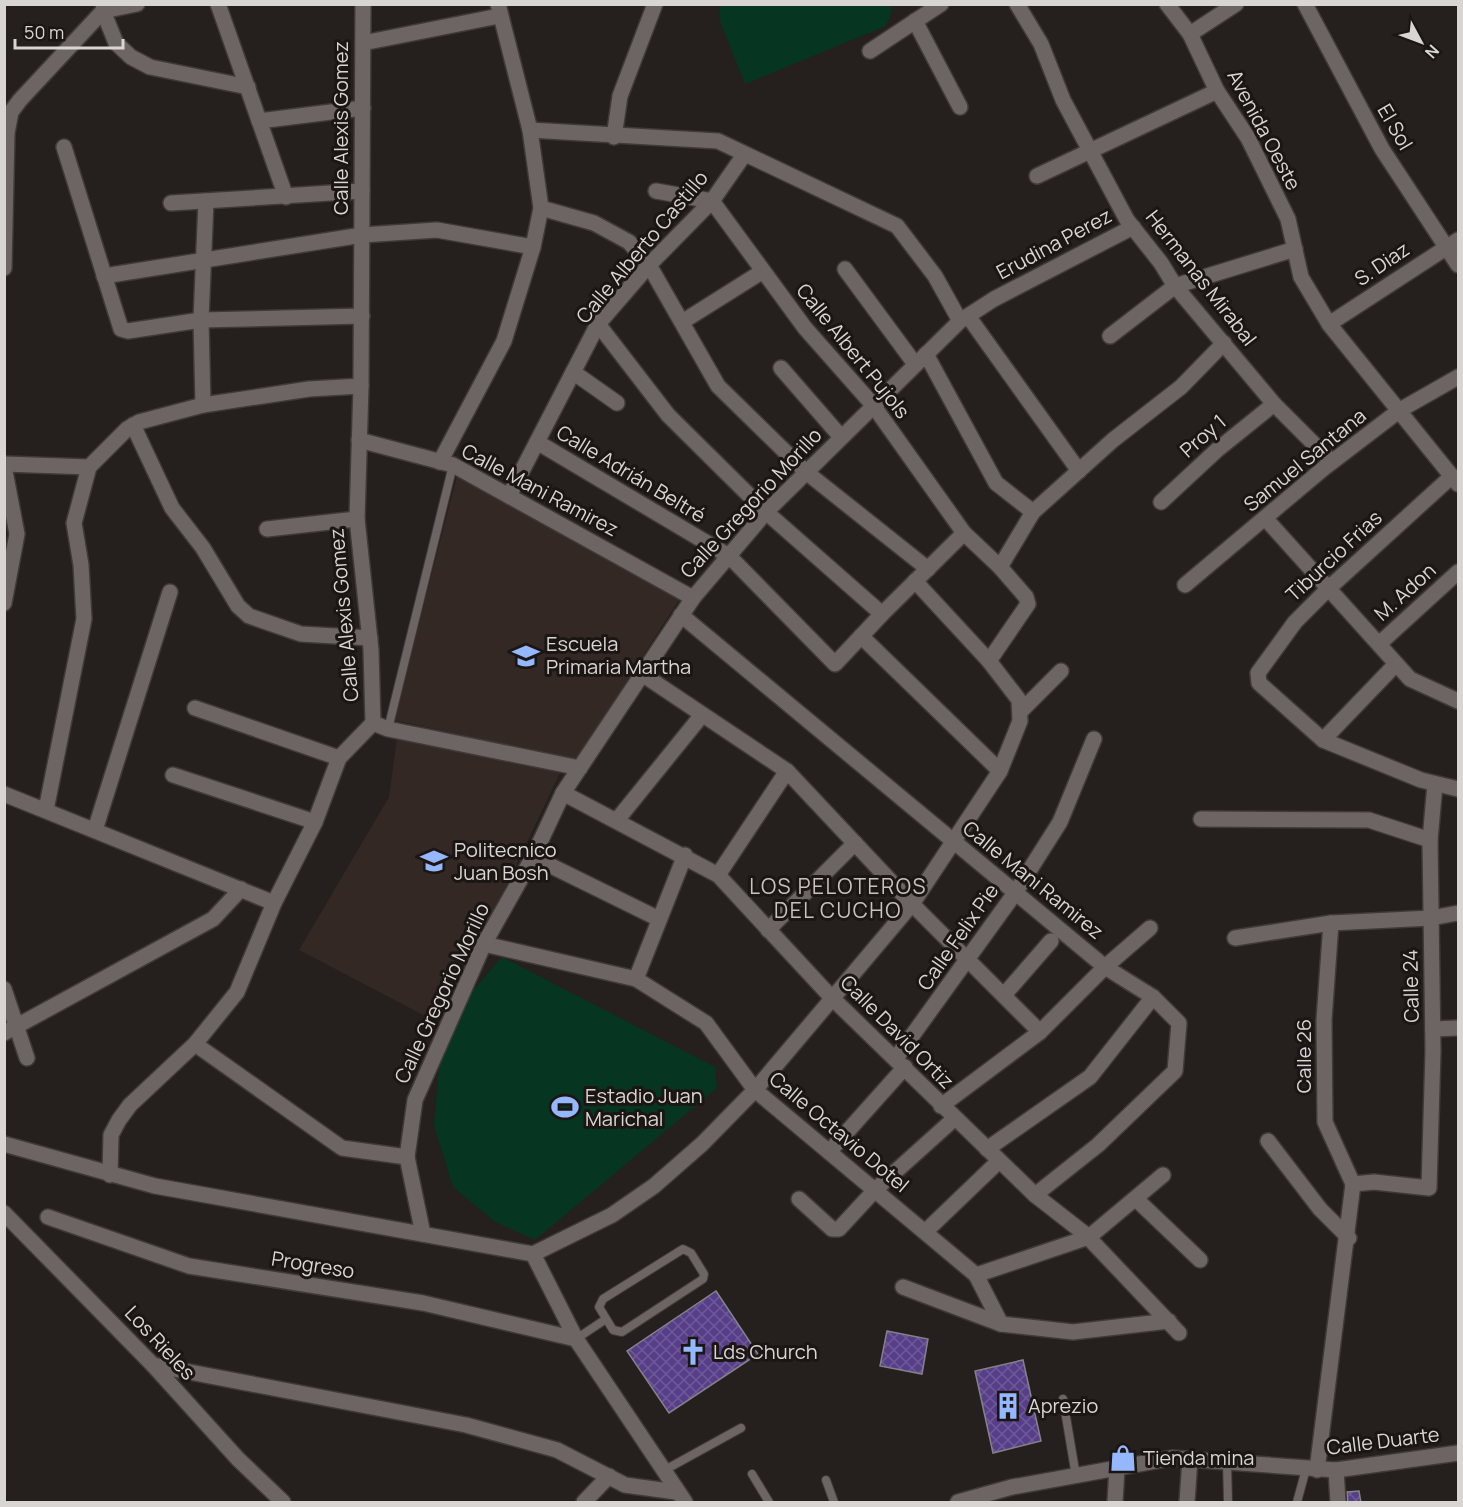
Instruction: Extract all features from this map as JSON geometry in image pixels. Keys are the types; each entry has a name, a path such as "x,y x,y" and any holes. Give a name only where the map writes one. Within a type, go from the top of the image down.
{"street":[{"path":"4,268 8,133 11,112 104,8 137,4"},
{"path":"218,4 286,197"},
{"name":"Calle Alexis Gomez","path":"110,1175 111,1135 119,1120 130,1105 195,1044 237,992 274,903 315,822 339,758 373,723 370,638 357,519 362,316 363,4"},
{"path":"614,136 620,96 655,4"},
{"path":"870,51 941,4"},
{"name":"Hermanas Mirabal","path":"1017,4 1041,44 1089,152 1132,227 1175,286 1274,404 1332,462"},
{"name":"Avenida Oeste","path":"1167,4 1190,34 1217,91 1248,138 1288,219 1301,278 1329,324 1455,480"},
{"path":"1190,34 1236,4"},
{"name":"El Sol","path":"1305,4 1382,149 1452,243 1458,265"},
{"path":"104,8 116,43 131,57 150,67 248,87"},
{"path":"363,43 499,10 530,130 541,208 533,247 504,341 446,463"},
{"path":"915,21 960,107"},
{"path":"1037,176 1217,91"},
{"path":"259,121 363,108"},
{"path":"530,130 718,141 897,226 1079,471"},
{"path":"64,147 121,329 128,332 201,320 362,316"},
{"name":"Calle Alberto Castillo","path":"509,496 598,324 649,265 712,201 744,155"},
{"path":"171,202 362,191"},
{"path":"656,191 712,201"},
{"path":"203,405 201,320 206,201"},
{"name":"Calle Albert Pujols","path":"712,201 805,328 873,405 964,533 1000,567 1026,597 1028,604 989,661"},
{"path":"541,208 594,223 629,242 649,265 718,386 806,472 928,569"},
{"name":"Erudina Perez","path":"994,299 1132,227"},
{"path":"104,276 362,235 437,230 533,247"},
{"name":"S. Diaz","path":"1329,324 1452,243"},
{"path":"1110,336 1175,286 1295,249"},
{"path":"845,269 920,359 996,483 1033,512"},
{"path":"682,322 763,271"},
{"name":"Calle Gregorio Morillo","path":"423,1234 407,1157 415,1100 484,944 532,857 563,793 693,598 766,512 920,359 964,318 994,299"},
{"path":"598,324 668,415 766,512 882,614"},
{"path":"1000,567 1033,512 1148,411 1181,387 1224,343"},
{"path":"781,368 841,437"},
{"path":"573,372 617,403"},
{"name":"Samuel Santana","path":"1185,585 1332,462 1400,410 1458,377"},
{"path":"46,810 84,619 81,565 74,523 89,467 133,424 203,405 309,389 361,386"},
{"name":"Proy 1","path":"1161,502 1218,450 1274,404"},
{"path":"133,424 172,508 203,548 238,606 249,616 301,634 370,638"},
{"name":"Calle Mani Ramirez","path":"359,440 446,463 693,598"},
{"name":"Calle Adrián Beltré","path":"537,442 729,556 835,664 861,636"},
{"path":"4,603 17,534 4,465 89,467"},
{"name":"Tiburcio Frias","path":"1323,740 1259,683 1258,673 1295,622 1329,588 1455,480"},
{"path":"1265,518 1410,679 1458,702"},
{"path":"267,530 357,519"},
{"path":"964,533 861,636 1000,771"},
{"name":"M. Adon","path":"1379,644 1458,572"},
{"path":"4,1144 155,1186 533,1254 612,1215 654,1186 702,1144 755,1090 912,904 1000,771 1020,721 1019,700 989,661 915,581"},
{"path":"95,830 170,592"},
{"name":"Calle Mani Ramirez","path":"681,615 1105,967 1153,997 1179,1023 1175,1071 1098,1145 1035,1195"},
{"path":"1396,664 1323,740 1435,784 1458,789"},
{"path":"1021,711 1061,671"},
{"path":"642,674 787,771 912,904 1040,1032"},
{"path":"195,708 339,758"},
{"path":"617,820 702,715"},
{"path":"373,723 388,729 580,768"},
{"name":"Calle Felix Pie","path":"829,1152 900,1063 1015,893 1060,822 1094,739"},
{"path":"718,875 787,771"},
{"path":"173,775 315,822"},
{"name":"Calle 24","path":"1353,1184 1374,1182 1429,1188 1433,1029 1430,840 1435,784"},
{"name":"Calle David Ortiz","path":"563,793 685,855 718,875 832,998 1035,1195 1089,1238 1174,1327 1073,1332 1001,1324"},
{"path":"4,794 274,903"},
{"path":"1201,819 1369,820 1430,840"},
{"path":"768,930 855,843"},
{"path":"636,979 685,855"},
{"path":"532,857 659,919"},
{"path":"11,1030 213,919 241,889"},
{"path":"1235,938 1331,923 1431,918 1458,913"},
{"name":"Calle 26","path":"1331,923 1324,1020 1325,1122 1353,1184"},
{"path":"941,1106 1040,1032 1105,967 1150,928"},
{"path":"1004,995 1051,940"},
{"name":"Calle Octavio Dotel","path":"484,944 636,979 706,1023 755,1090 976,1275"},
{"path":"4,989 11,1030 27,1058"},
{"path":"987,1149 1090,1077 1153,997"},
{"path":"1433,1029 1458,1028"},
{"path":"195,1044 342,1148 407,1157"},
{"path":"799,1199 832,1229 839,1229 875,1190 955,1118"},
{"path":"1268,1141 1320,1209 1348,1238"},
{"path":"925,1232 999,1161"},
{"path":"1001,1324 976,1275 1089,1238 1163,1176"},
{"path":"1312,1470 1348,1238 1353,1184"},
{"path":"1136,1199 1200,1260"},
{"name":"Los Rieles","path":"4,1213 153,1365 238,1459 283,1503"},
{"name":"Progreso","path":"48,1217 189,1266 423,1303 576,1339"},
{"path":"533,1254 576,1339 681,1497"},
{"path":"903,1287 1001,1324"},
{"path":"153,1365 466,1425 557,1450 625,1485 681,1497"},
{"name":"Calle Duarte","path":"958,1503 1012,1487 1172,1458 1336,1470 1458,1454"},
{"path":"1187,1503 1190,1459"},
{"path":"1115,1503 1117,1468"},
{"path":"1336,1470 1338,1503"},
{"path":"585,1503 609,1476"}],"lane":[{"path":"388,729 446,463"},
{"path":"683,1249 691,1253 704,1274 700,1282 622,1332 613,1330 606,1319 599,1307 603,1299 683,1249"},
{"path":"576,1339 606,1319"},
{"path":"1063,1399 1076,1476"},
{"path":"663,1471 741,1428"},
{"path":"1227,1461 1227,1503"},
{"path":"1297,1503 1312,1470"},
{"path":"752,1474 769,1503"},
{"path":"826,1480 834,1503"}],"shaded area":[{"name":"Escuela Primaria Martha","path":"457,476 535,520 684,592 576,760 394,720"},
{"name":"Politecnico Juan Bosh","path":"397,737 560,773 487,926 427,1017 299,950 389,797"}],"green space":[{"path":"889,4 892,10 886,26 745,84 719,19 720,5"},
{"name":"Estadio Juan Marichal","path":"502,957 715,1067 717,1088 535,1240 495,1222 453,1187 434,1126 440,1055 469,995"}],"building":[{"name":"Lds Church","path":"716,1291 758,1354 669,1413 627,1351"},
{"path":"887,1331 928,1339 922,1374 880,1366"},
{"name":"Aprezio","path":"1023,1360 1041,1441 993,1453 975,1371"},
{"path":"1359,1491 1361,1503 1348,1503 1347,1492"}],"place":[{"name":"Escuela Primaria Martha","path":"526,656"},
{"name":"Politecnico Juan Bosh","path":"434,861"},
{"name":"Estadio Juan Marichal","path":"565,1107"},
{"name":"Lds Church","path":"693,1352"},
{"name":"Aprezio","path":"1008,1406"},
{"name":"Tienda mina","path":"1123,1458"}],"district":[{"name":"LOS PELOTEROS DEL CUCHO","path":"838,899"}]}
